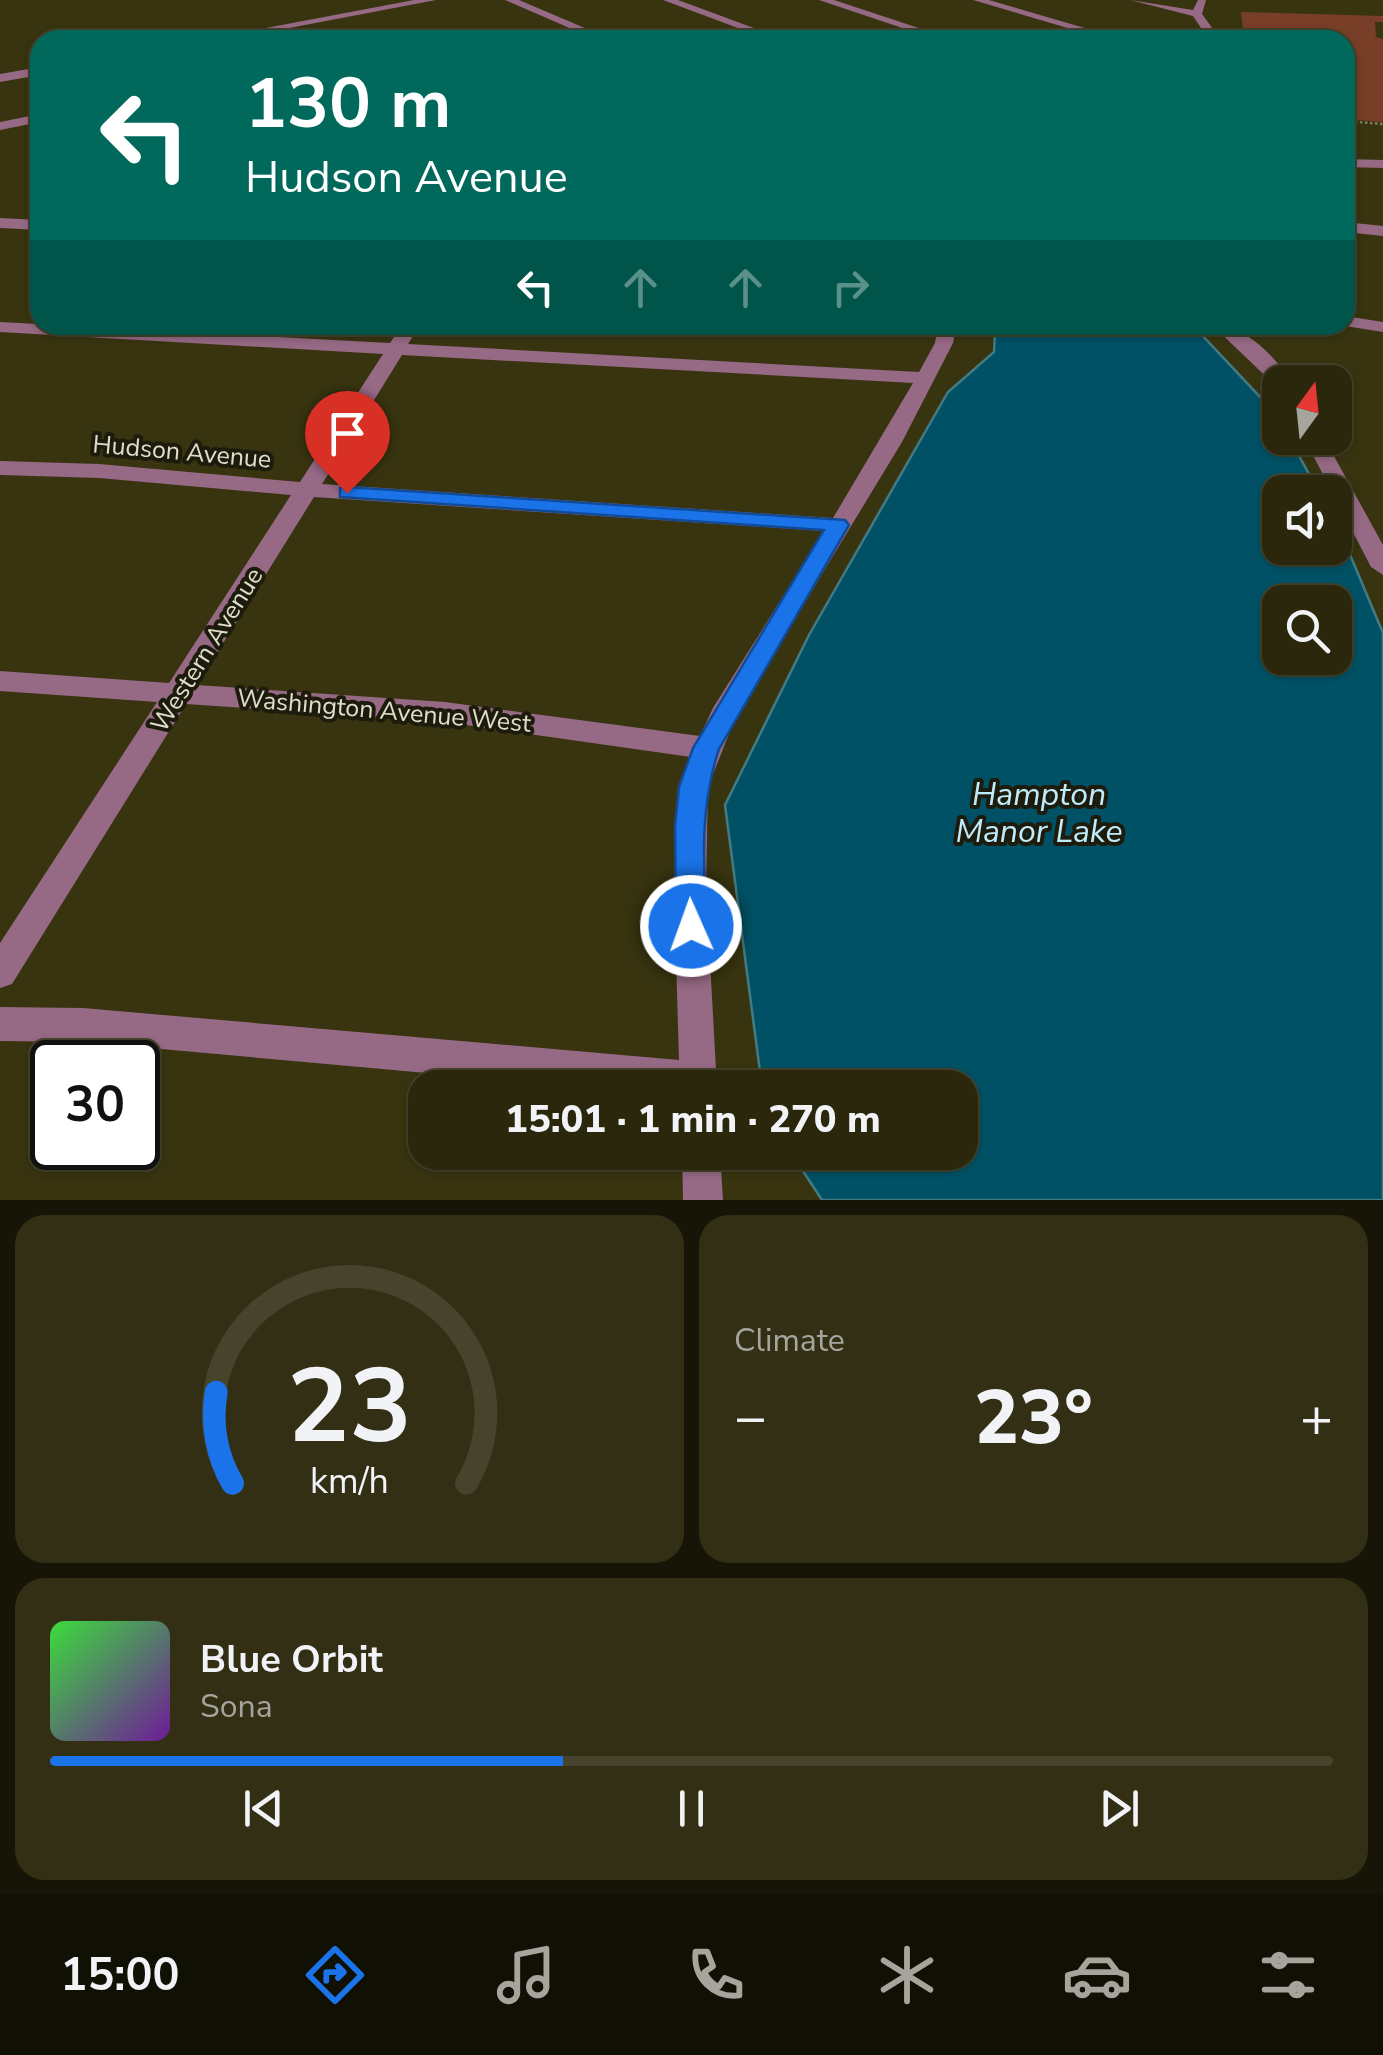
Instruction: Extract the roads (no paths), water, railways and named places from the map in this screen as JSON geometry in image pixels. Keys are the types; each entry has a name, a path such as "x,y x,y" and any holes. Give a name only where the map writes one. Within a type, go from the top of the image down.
{"street":[{"path":"264,30 431,0"},
{"path":"510,0 584,30"},
{"path":"668,0 752,30"},
{"path":"824,0 918,30"},
{"path":"978,0 1084,30"},
{"path":"1135,0 1197,14 1208,30"},
{"path":"1197,14 1202,0"},
{"path":"0,78 30,73"},
{"path":"0,126 30,120"},
{"path":"1355,164 1383,164"},
{"path":"0,223 30,224"},
{"path":"1355,228 1383,231"},
{"path":"1355,321 1383,327"},
{"path":"0,328 30,329"},
{"path":"354,335 927,378"},
{"path":"698,1070 689,826 693,787 706,748 927,378 946,335"},
{"path":"1236,335 1266,365"},
{"name":"Western Avenue","path":"0,972 405,336"},
{"path":"1323,455 1383,567"},
{"name":"Hudson Avenue","path":"0,468 838,525"},
{"name":"Washington Avenue West","path":"0,681 445,712 706,748"},
{"path":"0,1024 83,1025 560,1070"},
{"path":"702,1170 703,1200"}],"water":[{"name":"Hampton Manor Lake","path":"995,335 1202,335 1262,399 1262,455 1298,455 1310,475 1262,475 1262,565 1352,565 1352,559 1383,633 1383,1200 822,1200 802,1170 978,1170 978,1070 760,1070 725,805 809,635 948,392 994,352"}]}
